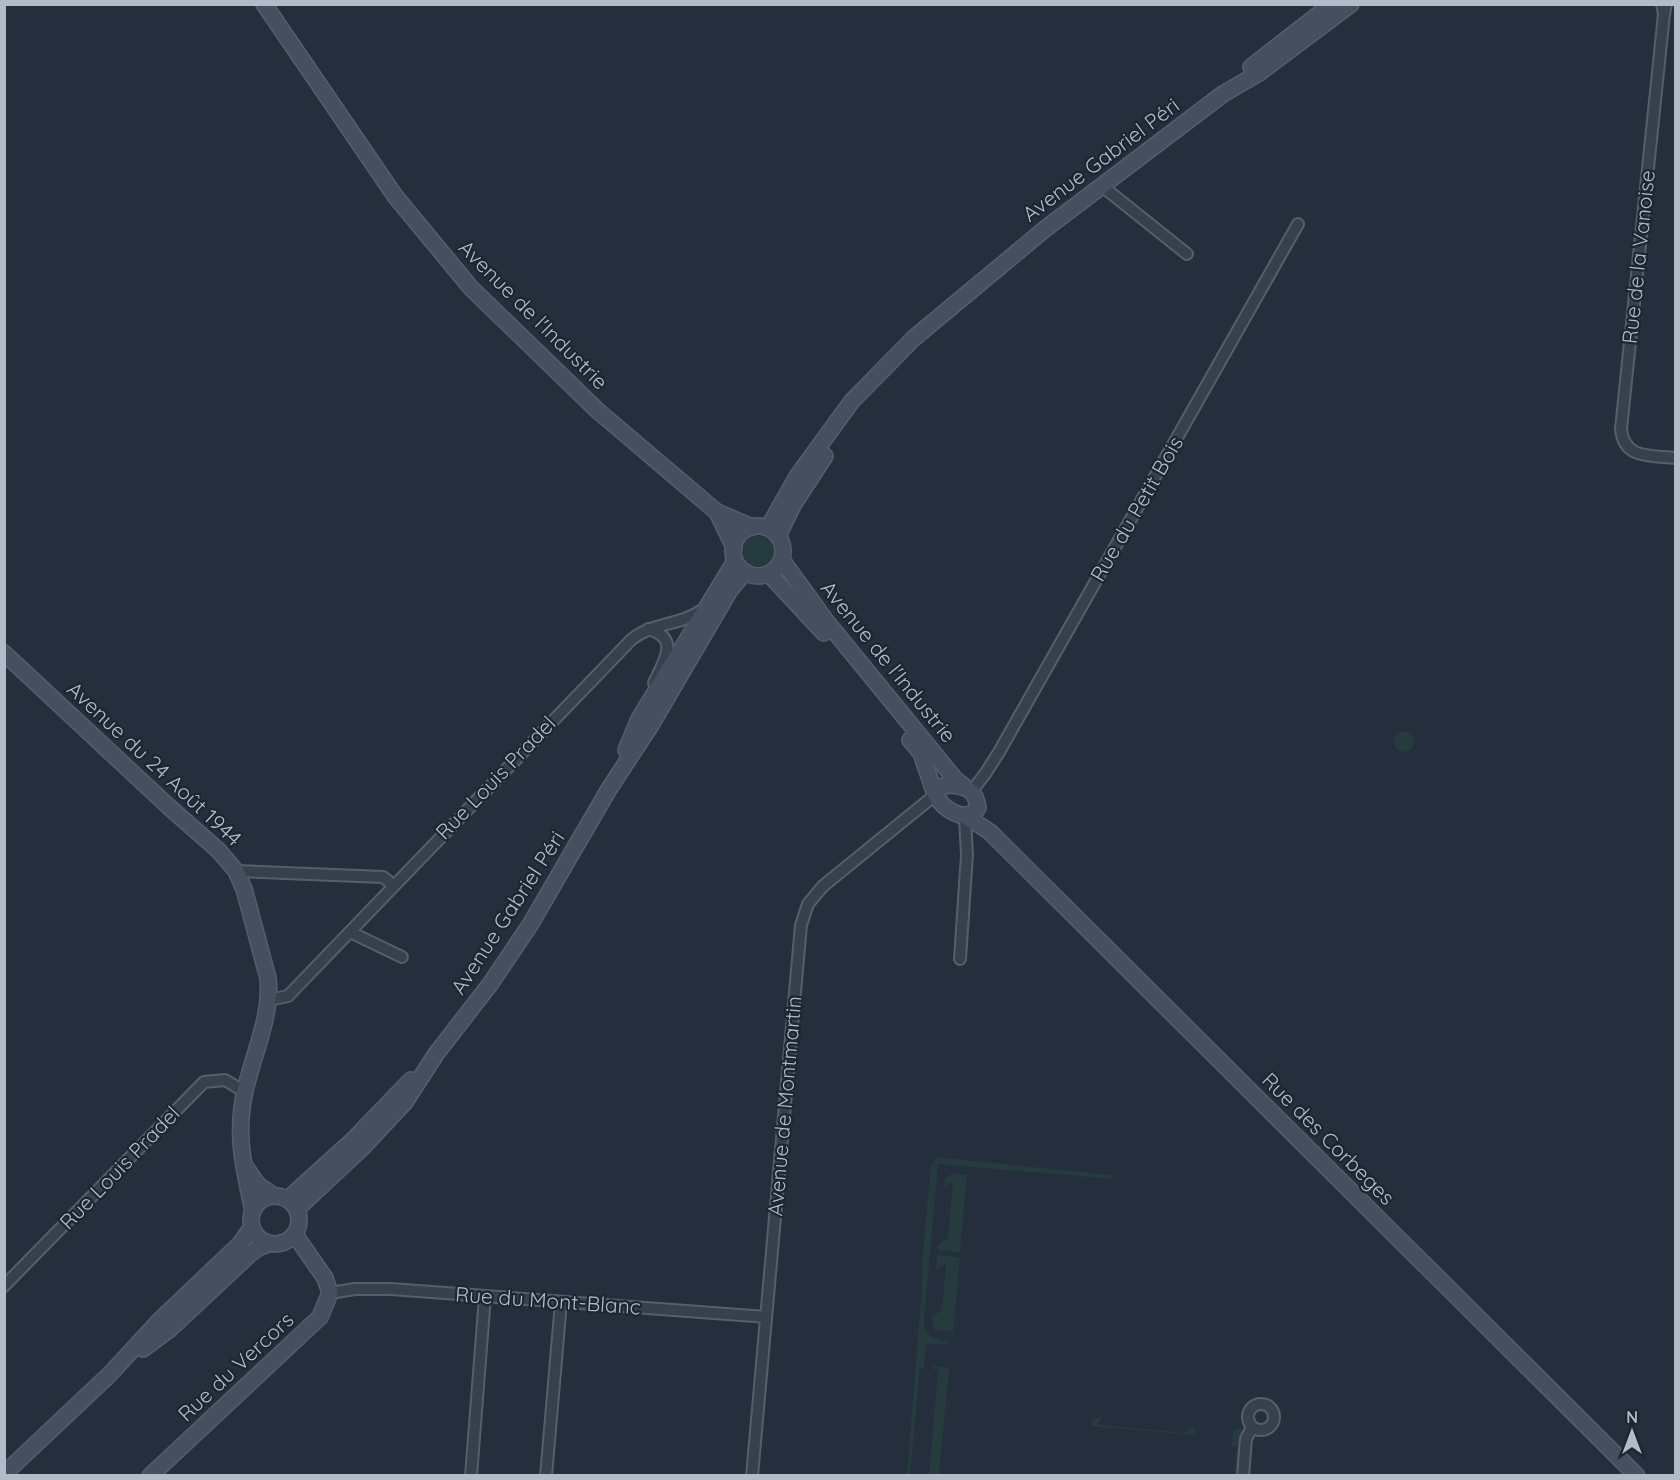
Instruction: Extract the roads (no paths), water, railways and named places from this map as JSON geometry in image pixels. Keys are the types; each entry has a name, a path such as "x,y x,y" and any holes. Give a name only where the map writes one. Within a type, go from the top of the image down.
{"street":[{"name":"Avenue de l'Industrie","path":"264,4 395,196 471,288 598,411 717,512 766,531"},
{"name":"Avenue Gabriel Péri","path":"766,531 807,481 888,365 914,338 1035,236 1223,94 1259,73 1341,6"},
{"name":"Rue de la Vanoise","path":"1664,8 1622,440 1628,450 1638,454 1676,458"},
{"path":"1102,186 1188,254"},
{"name":"Rue du Petit Bois","path":"968,789 985,774 999,752 1298,224"},
{"name":"Avenue de l'Industrie","path":"717,512 738,560"},
{"path":"766,531 783,549 782,560 770,574 757,576 738,560 740,534 766,531"},
{"name":"Avenue Gabriel Péri","path":"609,789 639,719 738,560"},
{"name":"Avenue Gabriel Péri","path":"286,1201 362,1148 405,1102 436,1054 491,983 530,925 609,789 651,725 730,590 738,560"},
{"name":"Avenue de l'Industrie","path":"782,560 832,628 955,779 968,789"},
{"name":"Avenue de l'Industrie","path":"770,574 819,626 921,753 935,795"},
{"name":"Rue Louis Pradel","path":"269,1000 288,996 631,640 647,629 693,617 708,607"},
{"path":"639,719 667,648 664,636 647,629"},
{"name":"Avenue du 24 Août 1944","path":"4,653 219,851 236,871 383,877 393,885"},
{"path":"960,959 970,814 947,809 935,795 940,788 950,785 968,789"},
{"name":"Rue des Corbeges","path":"968,789 977,800 970,814 1637,1476"},
{"name":"Avenue de Montmartin","path":"752,1476 800,936 808,903 824,886 935,795"},
{"path":"4,1474 110,1374 159,1321 240,1244 252,1227 253,1211 245,1178 240,1125 245,1092 269,1000 268,978 236,871"},
{"path":"350,932 402,957"},
{"name":"Rue Louis Pradel","path":"4,1286 204,1082 225,1080 245,1092"},
{"path":"110,1374 170,1329 250,1254 260,1247 291,1238 300,1222 286,1201 258,1185 244,1164"},
{"path":"253,1211 259,1202 286,1201"},
{"path":"252,1227 258,1238 269,1244"},
{"path":"291,1238 327,1285"},
{"name":"Rue du Mont-Blanc","path":"327,1285 355,1289 391,1289 766,1317"},
{"name":"Rue du Vercors","path":"150,1476 320,1317 327,1285"},
{"path":"471,1476 485,1296"},
{"path":"546,1476 561,1302"},
{"path":"1243,1476 1246,1439 1252,1427"}]}
